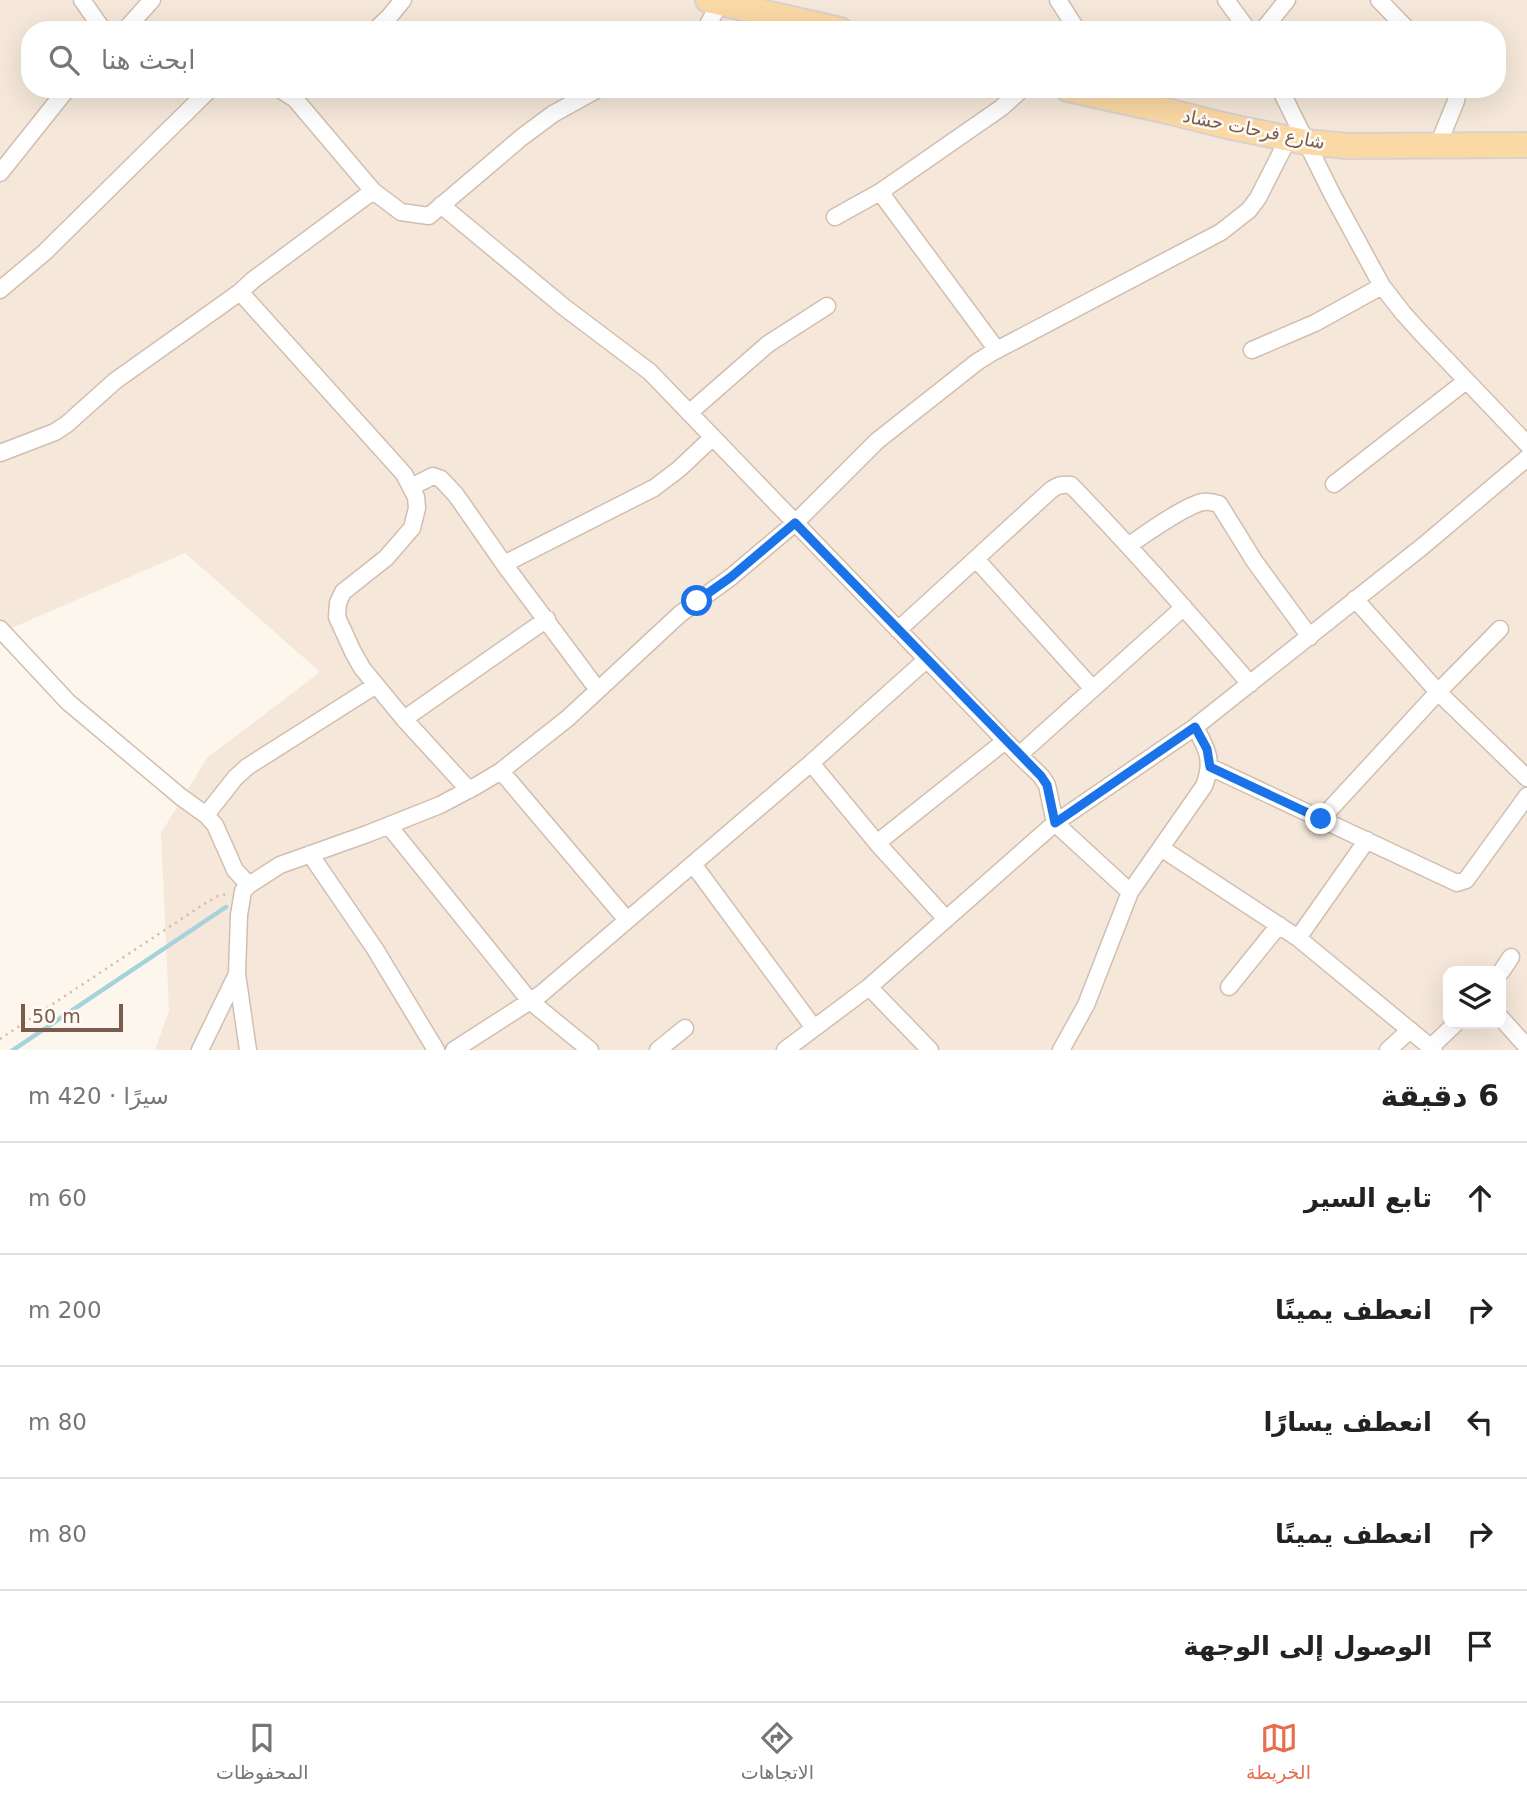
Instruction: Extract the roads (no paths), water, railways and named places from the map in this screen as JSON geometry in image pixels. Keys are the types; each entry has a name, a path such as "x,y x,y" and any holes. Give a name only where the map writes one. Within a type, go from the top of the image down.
{"main road":[{"path":"730,3 803,21"},
{"name":"شارع فرحات حشاد","path":"1106,98 1297,141 1348,146 1527,145"}],"street":[{"path":"82,0 97,21"},
{"path":"133,21 152,0"},
{"path":"385,21 403,0"},
{"path":"1058,0 1072,21"},
{"path":"1075,21 1078,0"},
{"path":"1226,0 1241,21"},
{"path":"1270,21 1287,0"},
{"path":"1379,0 1399,21"},
{"path":"713,21 730,3"},
{"path":"0,173 60,98"},
{"path":"0,290 45,253 201,98"},
{"path":"304,98 373,191 401,212 429,216 522,136 582,98"},
{"path":"835,217 880,192 1012,98"},
{"path":"1283,98 1297,141 1382,286 1402,313 1527,444"},
{"path":"1438,145 1457,98"},
{"path":"248,1050 237,974 239,915 246,888 280,865 440,805 501,771 568,718 680,614 731,577 795,523 877,440 997,349 1221,232 1249,210 1297,141"},
{"path":"0,453 55,432 67,424 115,381 240,292 373,191"},
{"path":"880,192 997,349"},
{"path":"441,205 564,307 650,372 1041,776 1047,785 1055,823 1130,892"},
{"path":"1252,350 1315,323 1382,286"},
{"path":"240,292 404,474 416,497 417,508 412,528 386,558 343,592 338,603 337,617 362,668 469,790"},
{"path":"689,413 768,344 827,306"},
{"path":"1334,484 1466,381"},
{"path":"504,564 654,488 713,437"},
{"path":"785,1050 869,987 1055,823 1195,727 1310,637 1527,458"},
{"path":"411,487 433,476 441,479 456,495 598,690"},
{"path":"898,629 1051,490 1058,485 1071,485 1129,545 1250,684"},
{"path":"1129,545 1190,507 1211,501 1219,504 1255,562 1310,637"},
{"path":"976,559 1093,689"},
{"path":"1355,599 1438,692 1527,778"},
{"path":"1019,755 1184,607"},
{"path":"404,719 547,619"},
{"path":"0,629 68,702 206,815 215,825 246,888"},
{"path":"1321,819 1500,629"},
{"path":"454,1050 541,994 811,763 927,659"},
{"path":"206,815 247,767 376,685"},
{"path":"1065,1048 1086,1005 1130,892 1204,786 1210,767 1207,749 1195,727"},
{"path":"877,843 1005,741"},
{"path":"811,763 877,843 946,919"},
{"path":"1210,767 1453,881 1463,882 1527,796"},
{"path":"501,771 627,920"},
{"path":"389,826 530,1001 590,1050"},
{"path":"1298,938 1367,840"},
{"path":"1161,848 1298,938 1433,1048 1450,1029"},
{"path":"310,854 376,949 436,1050"},
{"path":"693,864 814,1028"},
{"path":"1229,987 1279,925"},
{"path":"1505,966 1511,957"},
{"path":"200,1050 237,974"},
{"path":"869,987 930,1050"},
{"path":"1506,1024 1527,1047"},
{"path":"658,1050 685,1028"},
{"path":"1388,1050 1410,1030"}],"waterway":[{"path":"13,1050 226,907"}]}
